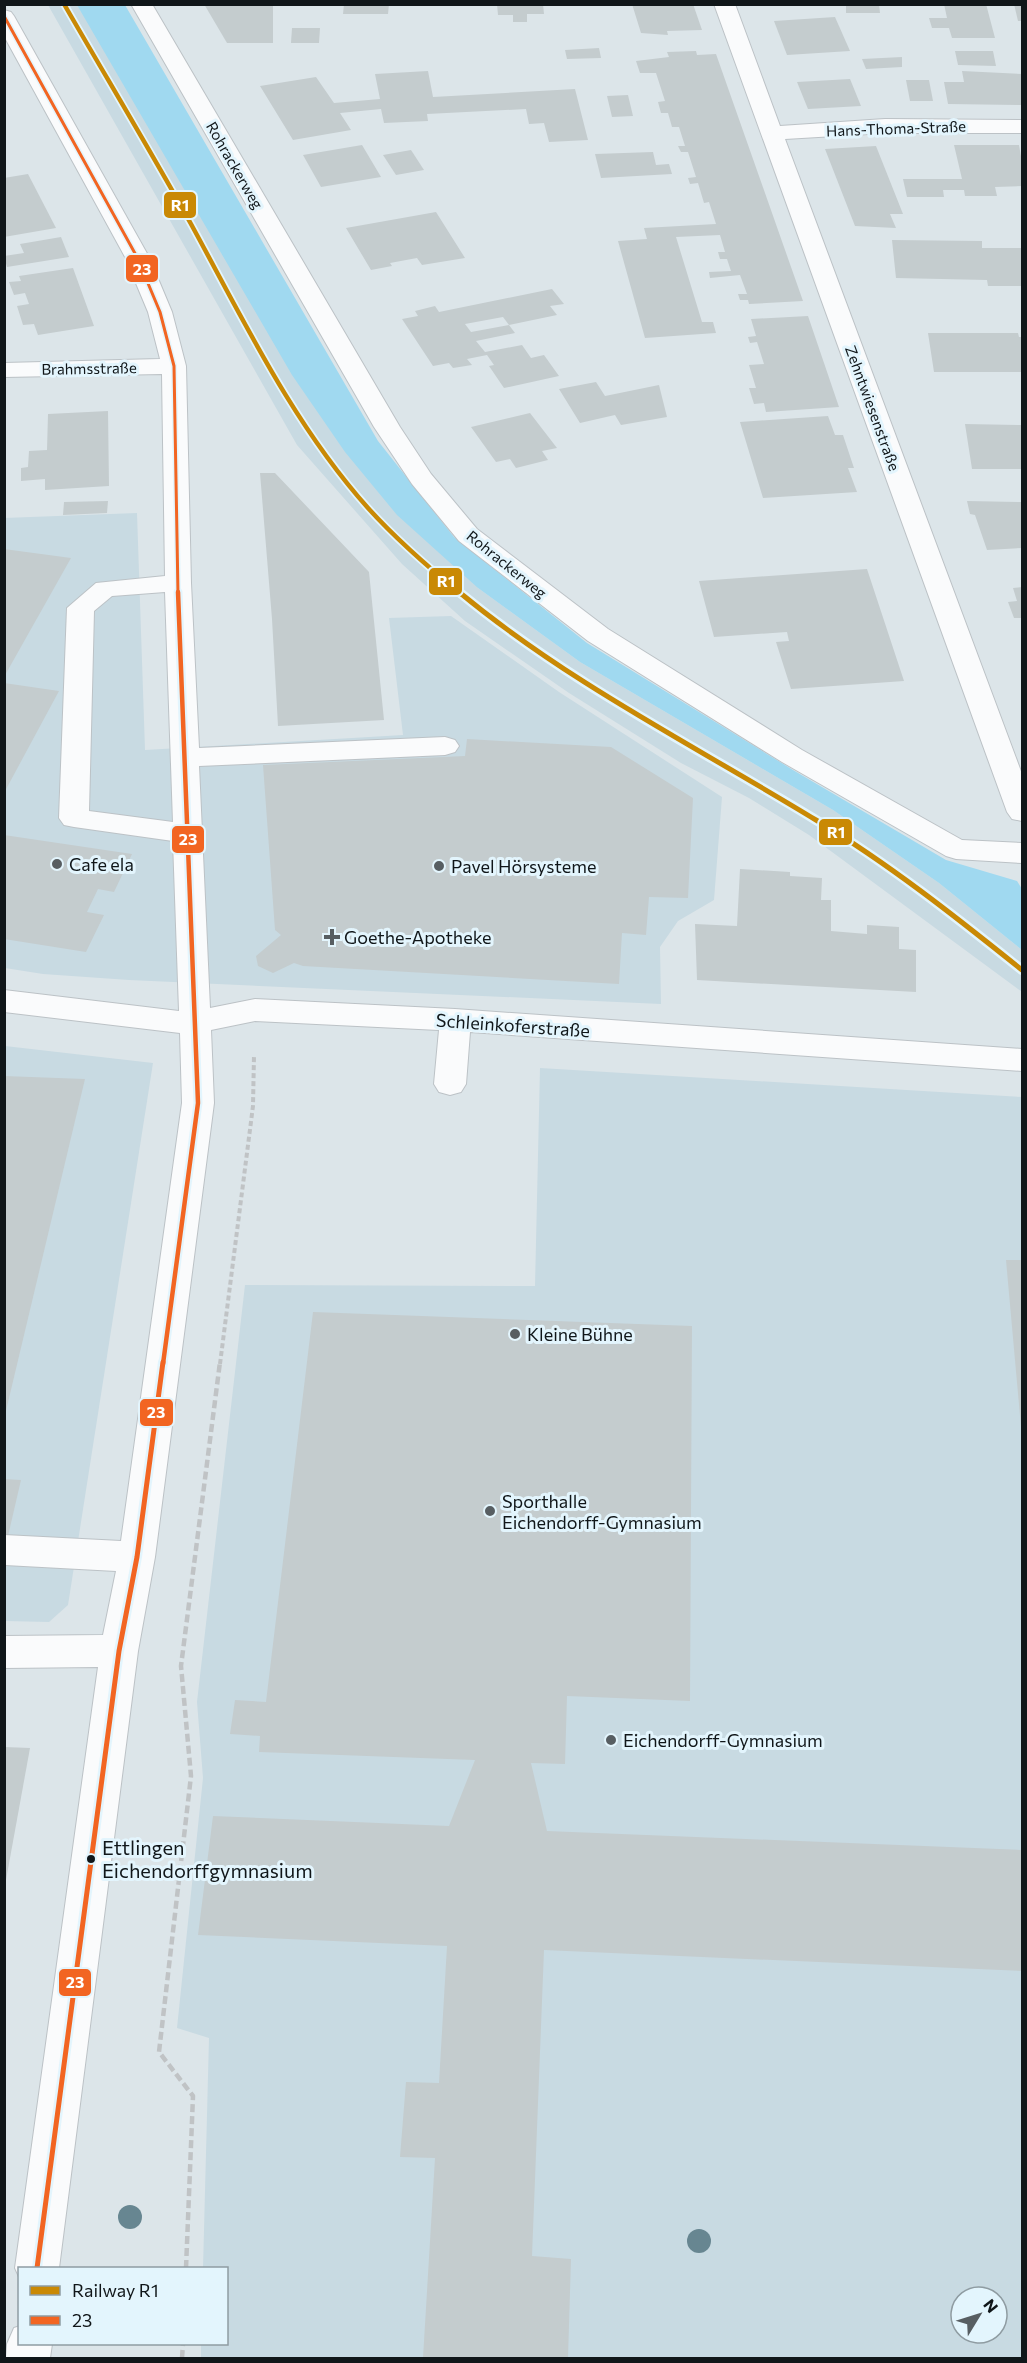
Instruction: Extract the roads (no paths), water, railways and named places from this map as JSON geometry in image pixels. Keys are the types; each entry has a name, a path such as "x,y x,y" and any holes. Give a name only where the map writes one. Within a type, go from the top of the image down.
{"street":[{"name":"Rohrackerweg","path":"141,4 387,427 421,479 468,535 598,635 792,756 956,849 1023,853"},
{"name":"Zehntwiesenstraße","path":"724,4 1023,812"},
{"path":"4,16 137,257 160,312 174,366 178,583 198,1103 137,1557 119,1651 37,2267"},
{"name":"Hans-Thoma-Straße","path":"770,133 885,126 1023,126"},
{"name":"Brahmsstraße","path":"4,370 174,366"},
{"path":"178,583 105,589 81,608 74,818 189,834"},
{"path":"186,758 445,746"},
{"name":"Schleinkoferstraße","path":"4,1001 166,1022 195,1022 255,1010 455,1020 1023,1060"},
{"path":"450,1084 455,1020"},
{"path":"5,1550 137,1557"},
{"path":"4,1652 119,1651"}],"rail line":[{"name":"R1","path":"64,4 175,195 283,391 337,470 401,542 468,600 540,653 653,726 856,845 976,933 1022,970"}],"place":[{"name":"Cafe ela","path":"57,864"},
{"name":"Pavel Hörsysteme","path":"439,866"},
{"name":"Goethe-Apotheke","path":"332,937"},
{"name":"Kleine Bühne","path":"515,1334"},
{"name":"Sporthalle Eichendorff-Gymnasium","path":"490,1511"},
{"name":"Eichendorff-Gymnasium","path":"611,1740"},
{"name":"Ettlingen Eichendorffgymnasium","path":"91,1859"}]}
